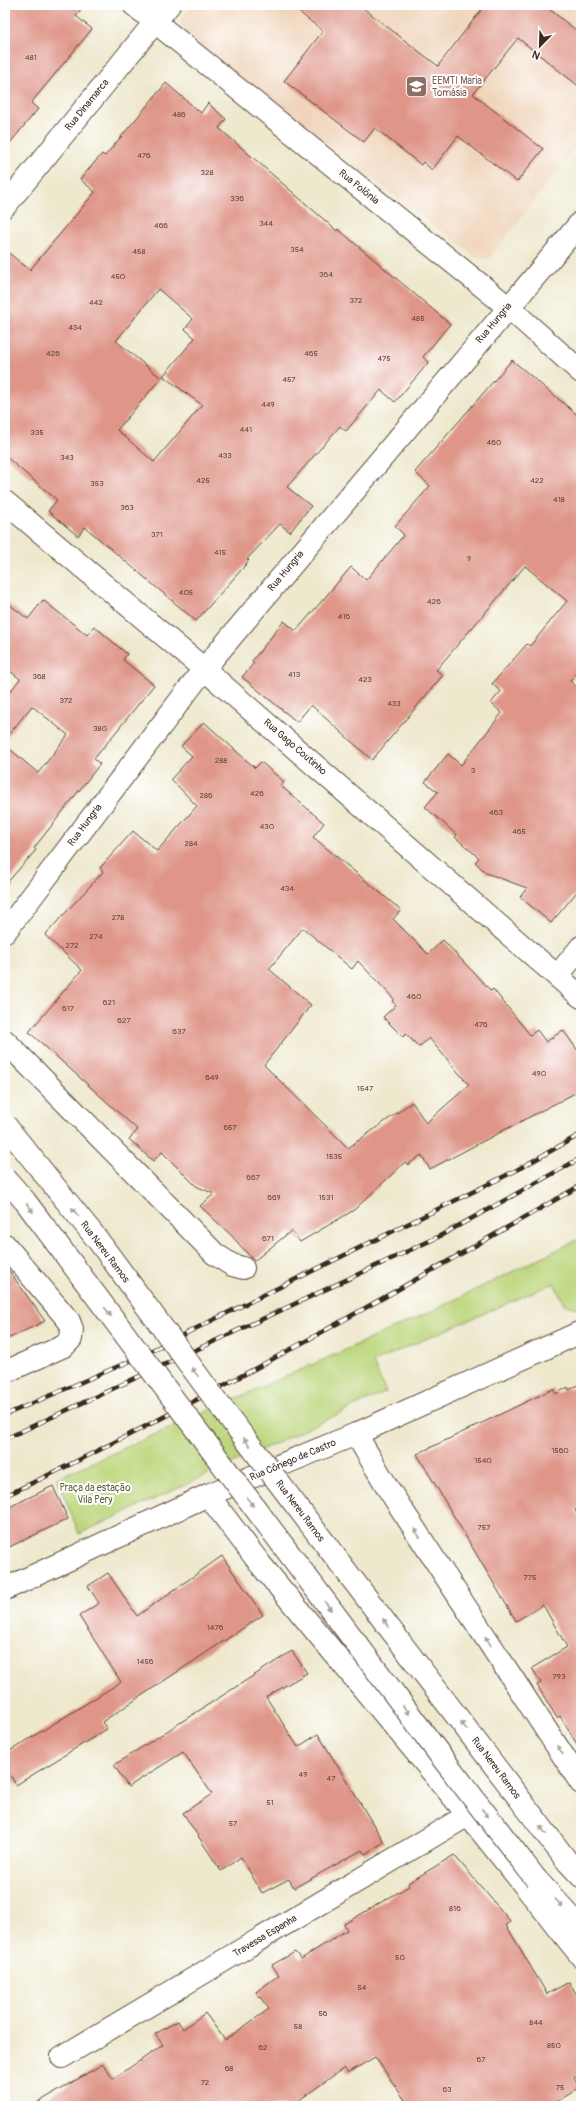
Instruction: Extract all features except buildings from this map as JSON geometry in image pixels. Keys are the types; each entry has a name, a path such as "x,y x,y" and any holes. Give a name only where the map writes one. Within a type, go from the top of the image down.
{"street":[{"name":"Rua Polônia","path":"134,5 154,23 508,307 581,372"},
{"name":"Rua Dinamarca","path":"5,206 169,5"},
{"name":"Rua Hungria","path":"5,932 204,669 581,222"},
{"name":"Rua Gago Coutinho","path":"5,502 204,669 558,975 581,997"},
{"path":"558,975 581,947"},
{"path":"5,1041 215,1254 232,1265 243,1268"},
{"name":"Rua Nereu Ramos","path":"5,1125 97,1239 218,1403 574,1868"},
{"path":"5,1178 25,1201 440,1755 536,1879 581,1928"},
{"path":"5,1245 69,1321 72,1329 71,1339 64,1346 5,1372"},
{"name":"Rua Cônego de Castro","path":"5,1589 208,1495 356,1434 581,1332"},
{"path":"356,1434 389,1490 581,1783"},
{"path":"208,1495 261,1565 468,1815 581,1956"},
{"name":"Travessa Espanha","path":"62,2057 468,1815"}],"shaded area":[{"name":"EEMTI Maria Tomásia","path":"193,5 581,5 581,140 489,259 477,258 181,34 180,20"}],"green space":[{"name":"Praça da estação Vila Pery","path":"581,1238 581,1306 577,1308 564,1304 554,1283 373,1362 386,1392 79,1534 57,1478 428,1313"}],"railway":[{"path":"5,1415 128,1362 515,1171 581,1134"},
{"path":"5,1439 438,1237 581,1158"},
{"path":"5,1496 79,1460 224,1385 368,1307 581,1185"}],"place":[{"name":"EEMTI Maria Tomásia","path":"416,87"}]}
